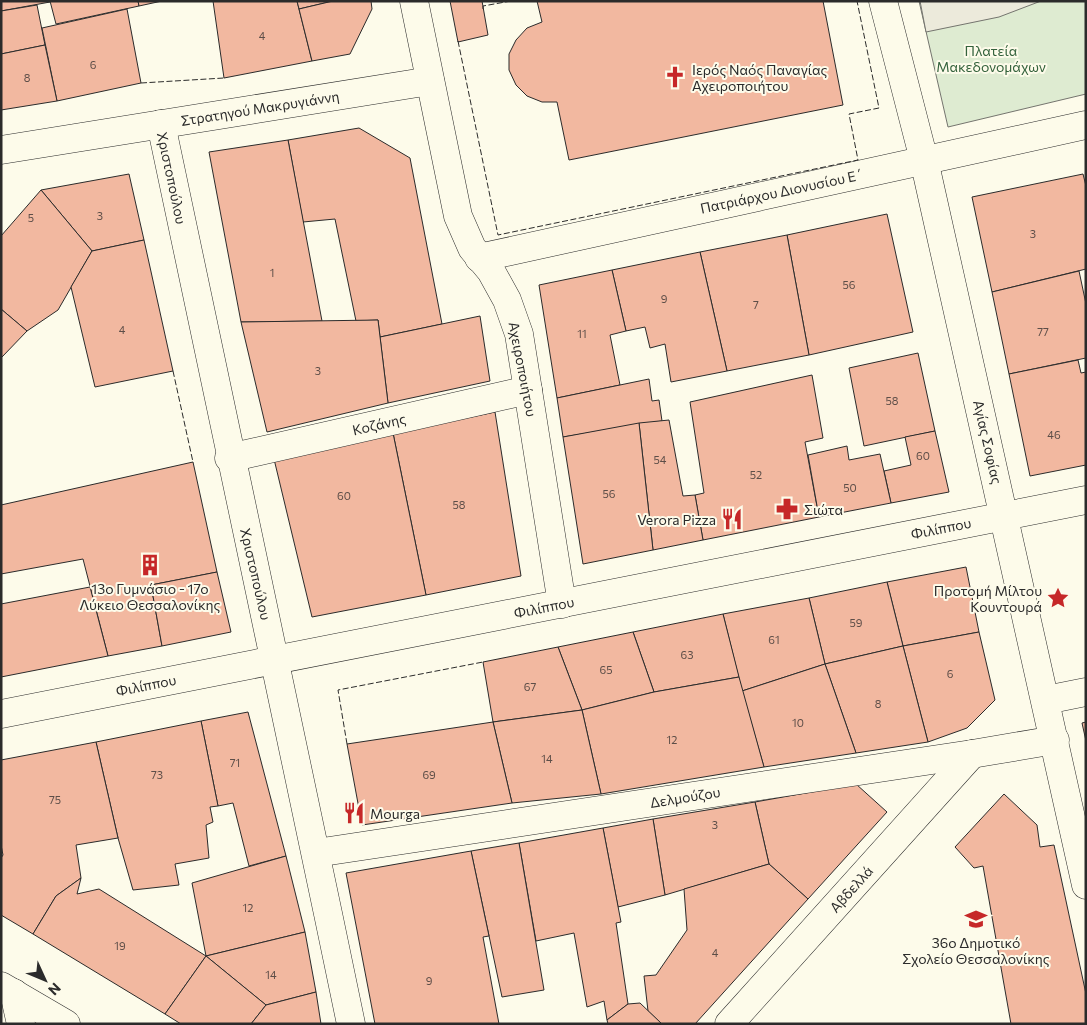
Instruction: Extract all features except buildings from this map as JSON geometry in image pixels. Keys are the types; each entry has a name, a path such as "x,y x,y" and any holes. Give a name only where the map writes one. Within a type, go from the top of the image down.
{"street":[{"name":"Αχειροποιήτου","path":"414,1 458,216 467,238 479,258 491,271 511,309 519,334 562,604"},
{"name":"Αγίας Σοφίας","path":"883,1 924,160 1086,884"},
{"name":"Στρατηγού Μακρυγιάννη","path":"1,150 430,81"},
{"name":"Χριστοπούλου","path":"161,124 229,458 276,660 350,1024"},
{"name":"Πατριάρχου Διονυσίου Ε΄","path":"479,258 1086,125"},
{"name":"Κοζάνης","path":"229,458 528,390"},
{"name":"Φιλίππου","path":"1,714 1086,500"},
{"path":"1046,700 1086,692"},
{"name":"Δελμούζου","path":"316,853 1055,740"},
{"name":"Αβδελλά","path":"729,1024 972,754"},
{"path":"7,989 21,1024"},
{"path":"7,989 66,1024"}],"green space":[{"name":"Πλατεία Μακεδονομάχων","path":"919,1 1086,1 1086,94 948,127"}],"shaded area":[{"path":"920,1 1041,1 999,17 926,32"}],"fence":[{"path":"483,9 483,6 511,1"},
{"path":"458,41 498,235 858,160 849,114 879,108 857,1"},
{"path":"141,83 224,78"},
{"path":"173,371 193,462"},
{"path":"347,744 338,690 483,662"}],"place":[{"name":"Ιερός Ναός Παναγίας Αχειροποιήτου","path":"675,77"},
{"name":"Σιώτα","path":"787,509"},
{"name":"Verora Pizza","path":"732,519"},
{"name":"13ο Γυμνάσιο - 17ο Λύκειο Θεσσαλονίκης","path":"150,565"},
{"name":"Προτομή Μίλτου Κουντουρά","path":"1058,598"},
{"name":"Mourga","path":"354,813"},
{"name":"36ο Δημοτικό Σχολείο Θεσσαλονίκης","path":"976,919"}]}
